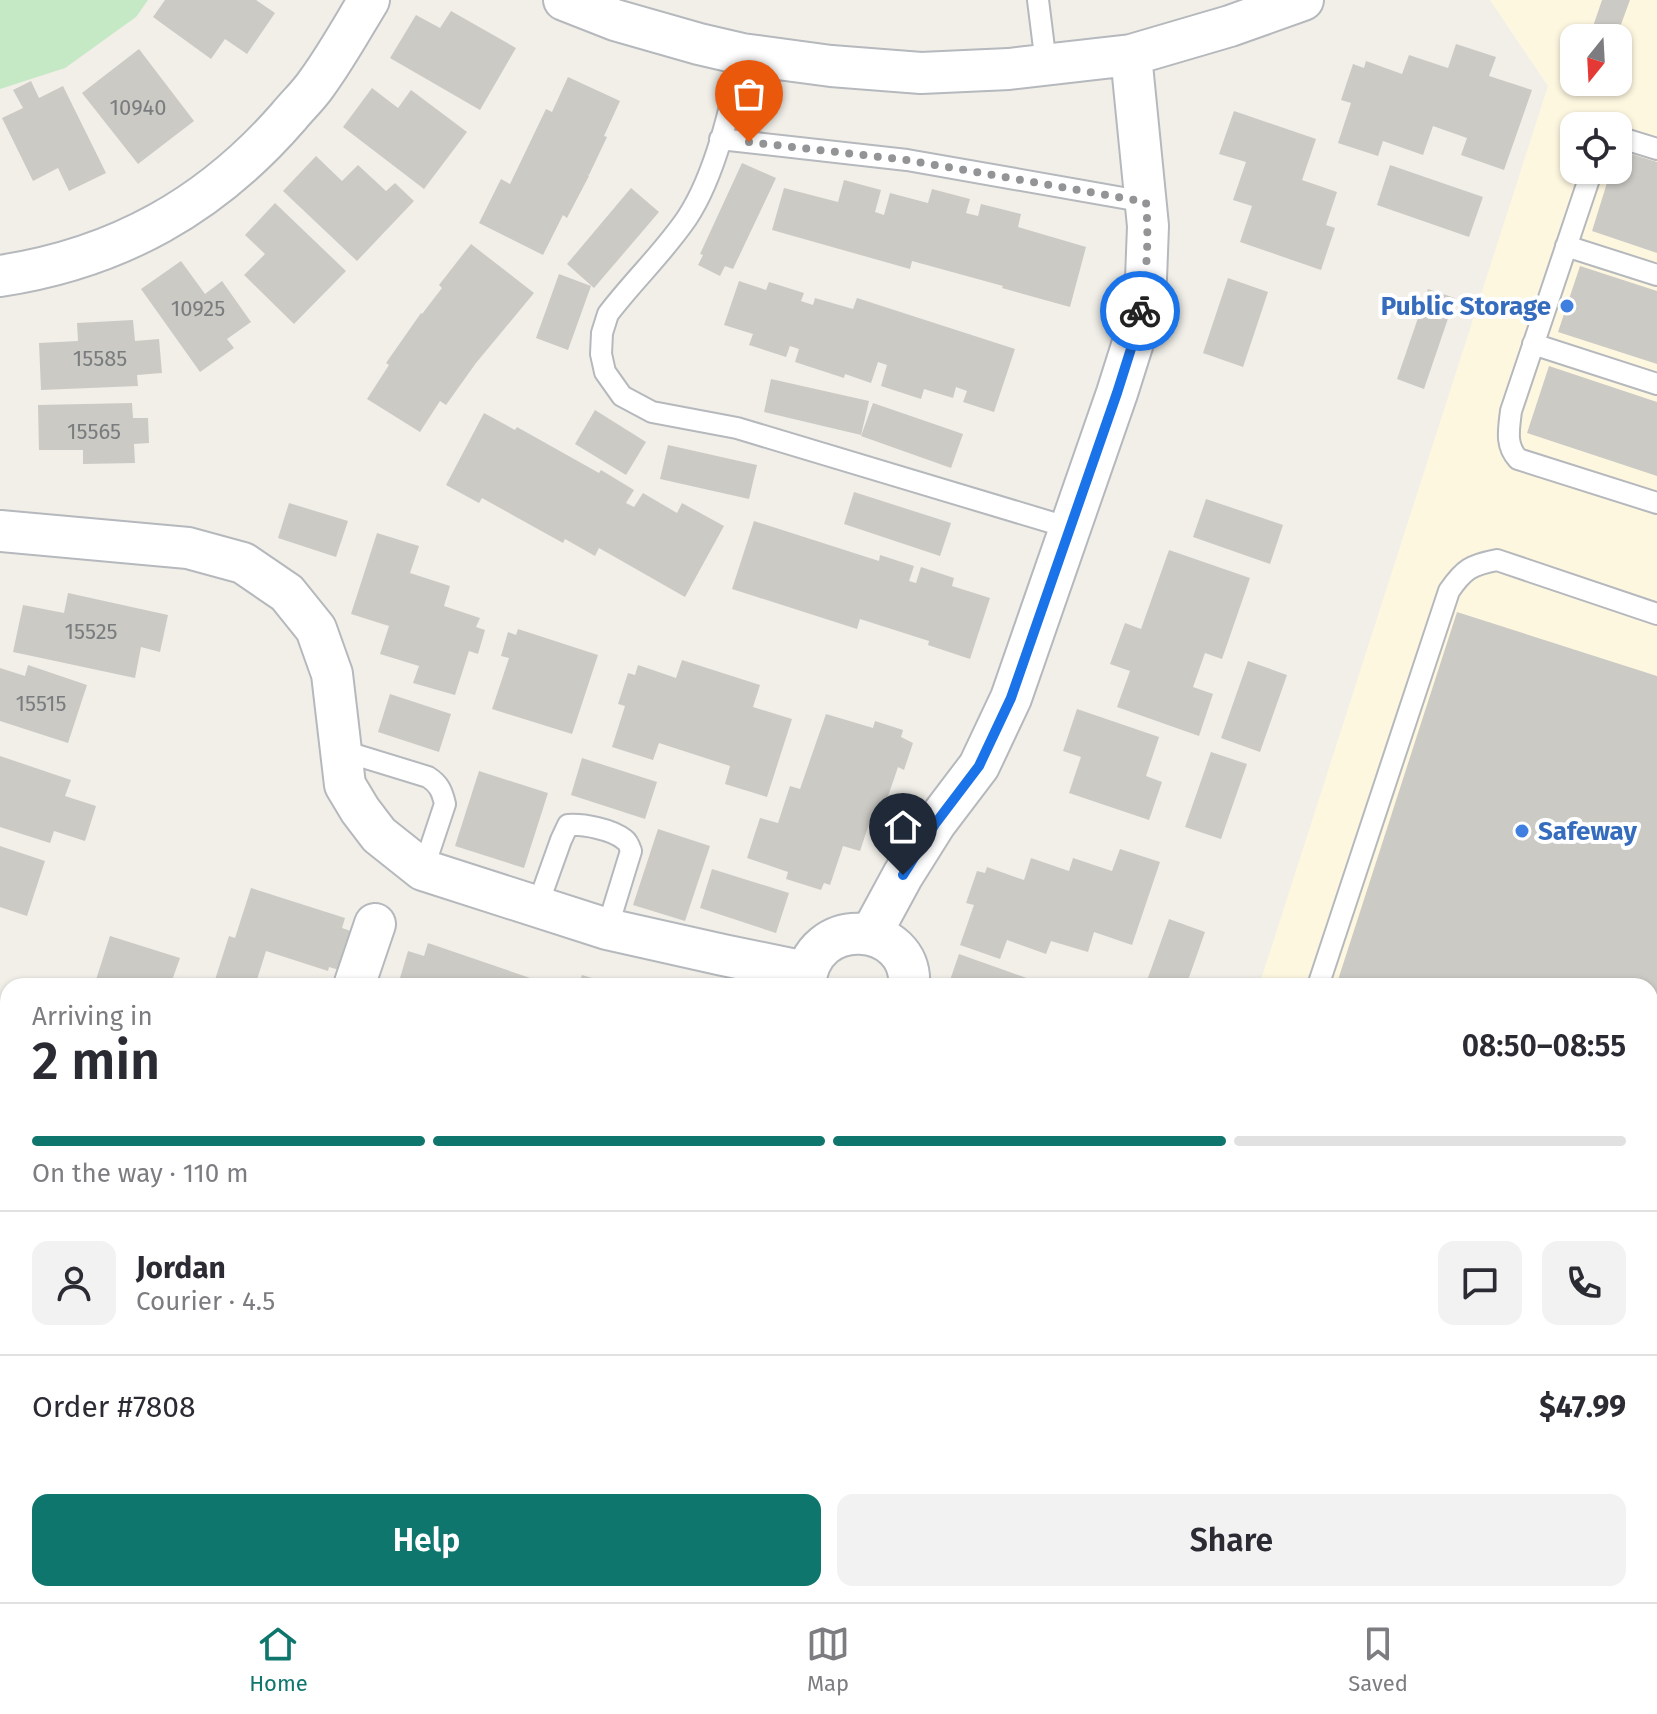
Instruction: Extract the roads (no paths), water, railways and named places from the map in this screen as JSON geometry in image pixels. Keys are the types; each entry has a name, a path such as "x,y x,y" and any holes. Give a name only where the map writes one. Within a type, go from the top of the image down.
{"street":[{"path":"0,276 88,255 137,236 204,197 272,136 316,85 369,0"},
{"path":"564,0 615,20 742,54 831,66 921,73 1009,69 1131,55 1216,31 1303,0"},
{"path":"871,934 935,824 979,766 1011,698 1136,333 1146,279 1148,226 1131,55"},
{"path":"0,531 188,548 243,563 287,593 316,629 332,674 345,785 379,835 423,870 607,929 802,978"},
{"path":"357,978 375,924"},
{"path":"806,978 816,953 831,940 851,933 871,934 890,944 903,959 910,978"}],"lane":[{"path":"1038,0 1046,64"},
{"path":"742,54 731,108 701,192 686,218 608,314 602,333 601,354 605,372 622,396 652,412 737,428 1070,528"},
{"path":"720,139 907,160 1146,202"},
{"path":"1632,141 1657,149"},
{"path":"1587,184 1511,411 1508,434 1510,450 1518,459 1657,503"},
{"path":"1566,246 1657,275"},
{"path":"1533,344 1657,384"},
{"path":"1321,978 1449,591 1459,577 1476,564 1497,560 1657,614"},
{"path":"340,750 436,782 445,804 423,870"},
{"path":"537,907 568,825 583,824 626,841 631,851 607,929"}],"place":[{"name":"Public Storage","path":"1567,306"},
{"name":"Safeway","path":"1522,831"}]}
